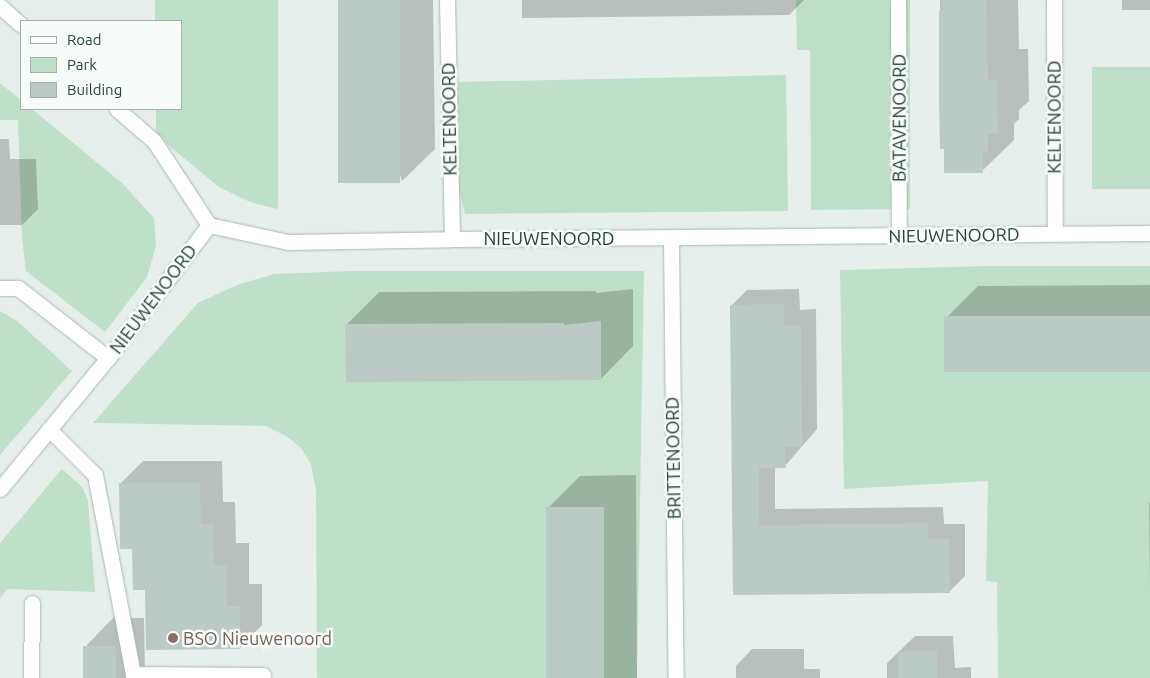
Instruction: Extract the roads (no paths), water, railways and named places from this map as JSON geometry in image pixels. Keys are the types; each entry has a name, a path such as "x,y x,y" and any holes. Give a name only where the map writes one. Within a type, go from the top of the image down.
{"street":[{"name":"KELTENOORD","path":"447,0 452,239"},
{"name":"BATAVENOORD","path":"898,0 899,236"},
{"name":"KELTENOORD","path":"1054,0 1055,233"},
{"path":"0,6 20,24"},
{"path":"118,110 154,141 209,225"},
{"name":"NIEUWENOORD","path":"0,489 108,358 209,225 288,242 1150,233"},
{"name":"BRITTENOORD","path":"671,237 676,678"},
{"path":"0,288 18,288 108,358"},
{"path":"49,429 95,475 133,674 264,675"},
{"path":"31,678 32,604"}],"place":[{"name":"BSO Nieuwenoord","path":"173,638"}]}
